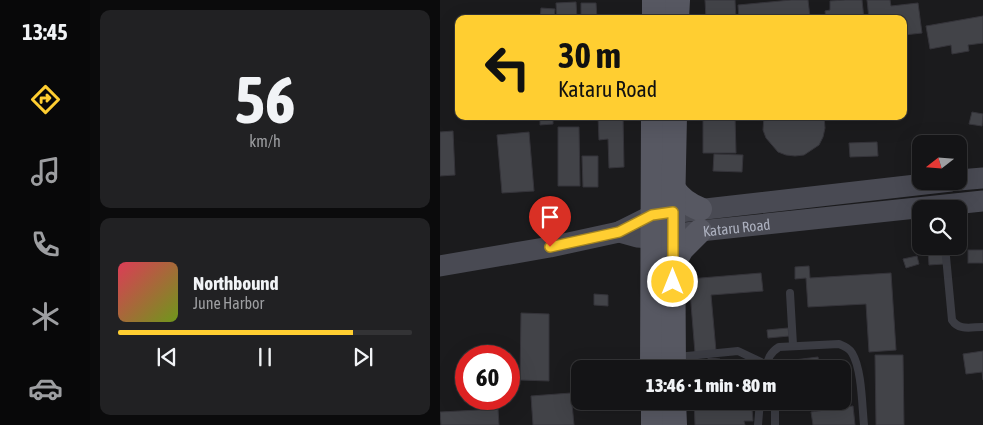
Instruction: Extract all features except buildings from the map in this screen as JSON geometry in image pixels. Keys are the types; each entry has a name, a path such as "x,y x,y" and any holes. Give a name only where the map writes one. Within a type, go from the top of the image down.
{"main road":[{"path":"654,0 654,15"},
{"path":"677,15 678,0"},
{"path":"653,120 663,225 673,264 674,360"},
{"path":"653,360 663,225 673,188 675,120"},
{"path":"673,188 689,204 700,220 673,264"},
{"path":"653,410 653,425"},
{"path":"674,410 675,425"}],"street":[{"path":"968,179 983,178"},
{"name":"Kataru Road","path":"440,266 550,247 619,232 912,187"},
{"name":"Kataru Road","path":"967,203 983,201"},
{"name":"Kataru Road","path":"700,220 912,209"}],"lane":[{"path":"946,255 952,320 955,325 960,327 983,327"},
{"path":"790,293 793,345"},
{"path":"769,360 772,351 779,347 793,345 840,344 852,352 858,367 864,425"},
{"path":"690,360 738,351 754,360"},
{"path":"758,425 759,410"},
{"path":"775,410 775,425"}],"route":[{"path":"550,247 619,232 639,220 652,215 673,212 673,282"}]}
